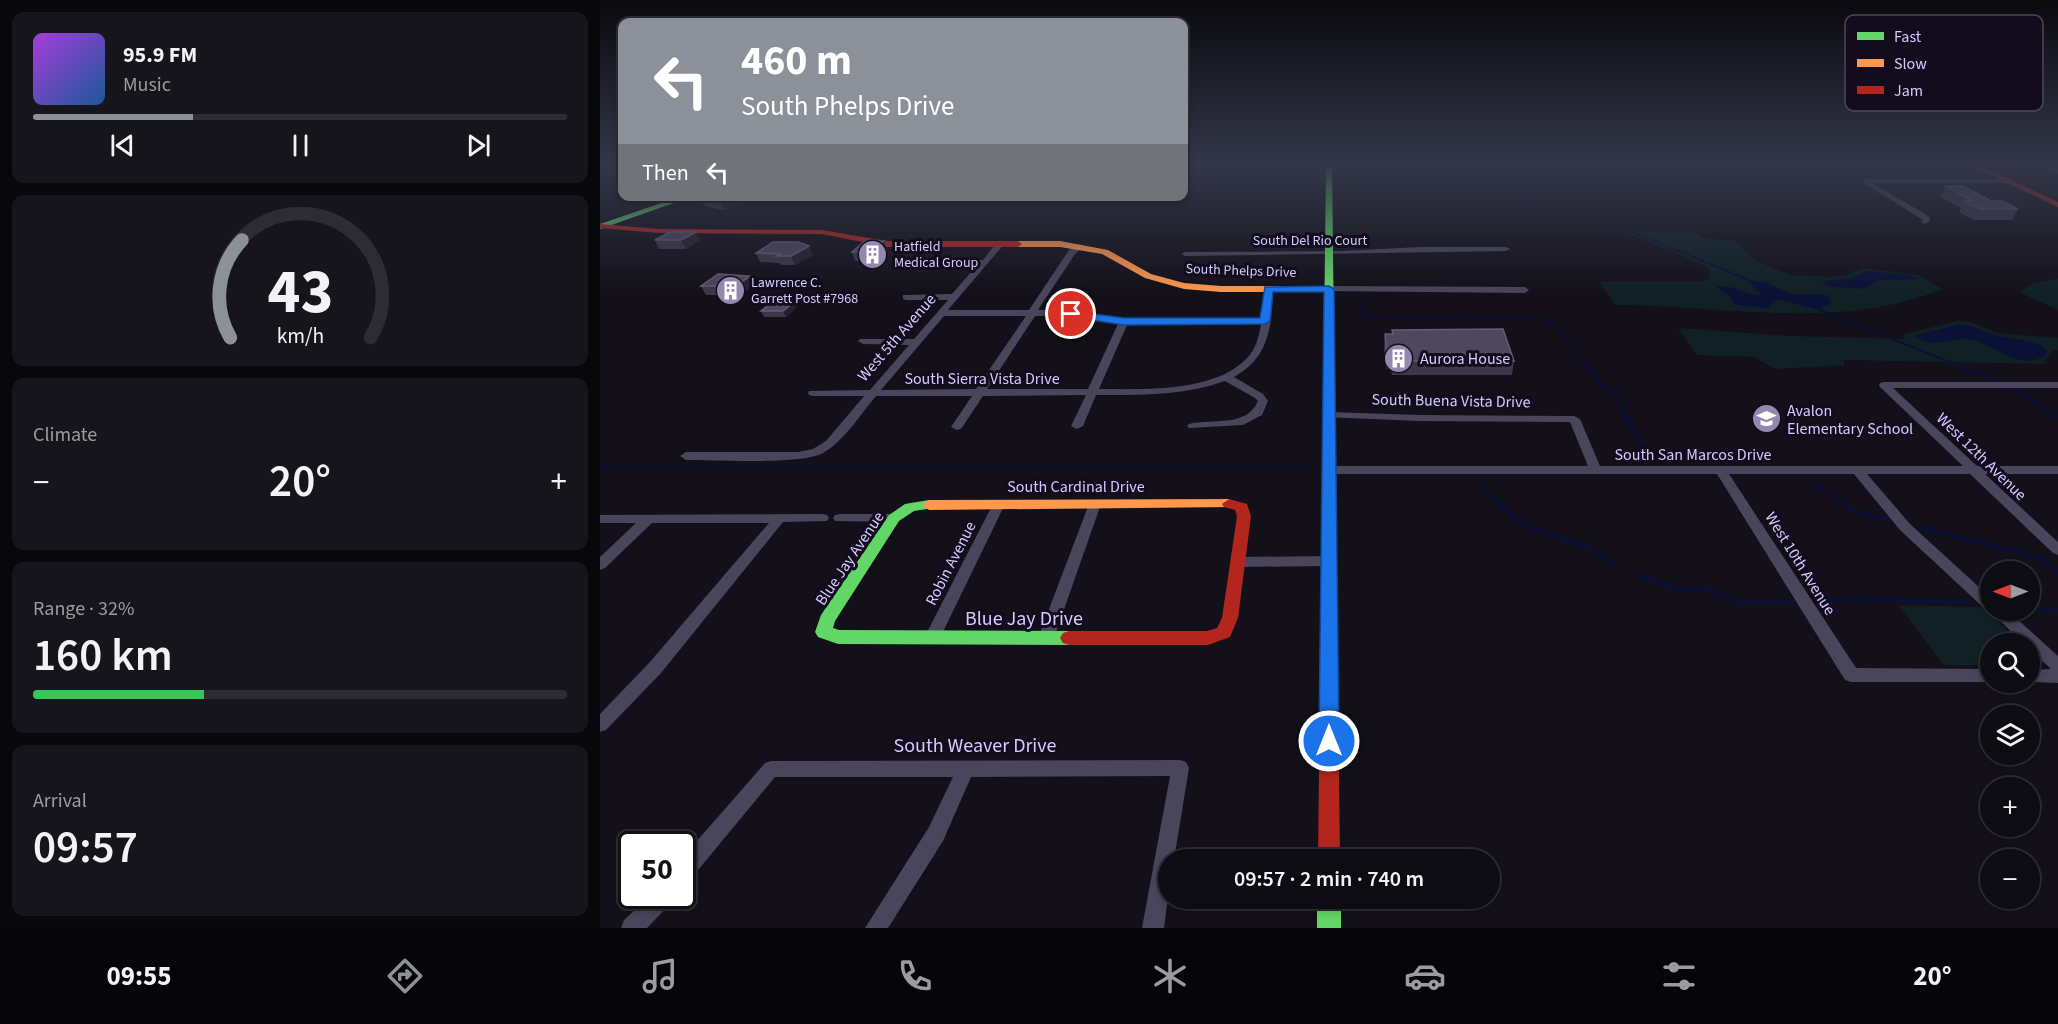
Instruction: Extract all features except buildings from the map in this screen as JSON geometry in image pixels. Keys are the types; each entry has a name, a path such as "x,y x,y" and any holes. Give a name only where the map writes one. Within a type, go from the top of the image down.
{"street":[{"path":"603,223 636,207"},
{"path":"603,223 639,207"},
{"path":"603,223 654,207"},
{"path":"1329,207 1329,849"},
{"path":"1908,207 1927,219 1925,222"},
{"name":"South Phelps Drive","path":"603,223 668,230 813,231 837,233 886,244 1001,243 1080,246 1120,258 1141,273 1167,282 1212,288 1525,290"},
{"name":"West 5th Avenue","path":"686,456 798,456 817,452 830,443 1001,243"},
{"path":"957,427 1072,252 1080,246"},
{"name":"South Del Rio Court","path":"1185,254 1329,254 1419,249 1506,249"},
{"path":"940,262 985,262"},
{"name":"South Sierra Vista Drive","path":"813,393 1176,391 1239,370 1257,352 1265,321 1269,289"},
{"path":"906,297 955,297"},
{"path":"941,313 1071,314 1124,321 1265,321"},
{"path":"1077,426 1124,321"},
{"path":"863,341 916,342"},
{"path":"1193,426 1239,423 1258,413 1263,401 1259,396 1225,376"},
{"name":"West 12th Avenue","path":"2058,385 1884,385 2058,550"},
{"name":"South Buena Vista Drive","path":"1328,415 1419,418 1574,418 1596,471"},
{"name":"West 10th Avenue","path":"1721,470 1851,675 1980,675"},
{"path":"1857,470 1905,527 1980,595"},
{"name":"South San Marcos Drive","path":"1328,471 2058,470"},
{"name":"South Cardinal Drive","path":"910,507 999,504 1229,504 1242,507 1244,516 1238,562"},
{"name":"Robin Avenue","path":"932,638 999,504"},
{"path":"1046,638 1095,504"},
{"name":"Blue Jay Avenue","path":"825,632 827,620 894,518 910,507"},
{"path":"600,519 822,518"},
{"path":"840,518 894,518"},
{"path":"600,565 648,519"},
{"path":"600,725 655,668 779,519"},
{"path":"1238,562 1329,561"},
{"name":"Blue Jay Drive","path":"825,632 838,638 1208,638 1224,632 1230,618 1238,562"},
{"path":"2009,621 2058,666"},
{"path":"2040,676 2058,676"},
{"path":"876,928 936,834 966,768"},
{"name":"South Weaver Drive","path":"696,857 771,769 1180,768 1153,928"},
{"path":"632,928 651,909"},
{"path":"1329,909 1329,928"}],"shaded area":[{"path":"1689,231 1707,239 1736,241 1756,261 1790,275 1832,277 1846,275 1863,268 1921,276 1942,289 1903,302 1863,310 1822,313 1615,305 1599,282 1700,282 1710,278 1709,270 1701,264 1625,232"},
{"path":"2058,278 2058,310 2019,292 2031,284"},
{"path":"1958,321 1968,321 1997,333 2058,338 2058,350 2054,350 2044,361 2048,364 1844,360 1844,365 1775,369 1754,357 1697,355 1678,328 1792,336 1903,339 1904,334"},
{"path":"1898,605 1980,607 1980,621 1998,621 2011,633 1980,633 1980,665 1944,665"}],"water":[{"path":"1868,271 1909,275 1918,279 1879,280 1865,288 1857,289 1827,286 1822,281 1849,279"},
{"path":"1758,281 1791,294 1826,295 1830,298 1831,303 1819,310 1781,300 1775,301 1768,308 1742,306 1733,303 1731,297 1716,287 1727,286 1761,295 1751,284 1751,282"},
{"path":"1959,324 2040,345 2046,349 2047,355 2036,360 2025,360 1975,341 1958,339 1934,343 1915,336"}],"waterway":[{"path":"1565,207 1597,217 1680,252"},
{"path":"1677,250 1753,282"},
{"path":"1361,298 1362,313 1370,317 1538,318 1554,322 1585,363"},
{"path":"1818,309 1952,363"},
{"path":"1584,362 1604,388 1613,389 1635,434 1644,446 1653,452 1681,457 1757,456 1769,460"},
{"path":"1948,362 2000,383"},
{"path":"2006,386 2028,397 2058,419"},
{"path":"600,467 1308,467"},
{"path":"1813,483 1848,507"},
{"path":"1479,486 1501,507"},
{"path":"1500,505 1524,525 1586,546 1614,563"},
{"path":"1845,505 1852,510 1885,519"},
{"path":"1921,527 2040,558 2058,573"},
{"path":"1640,576 1675,588 1712,590 1734,602 1789,602"},
{"path":"1820,600 1971,601"},
{"path":"2040,609 2058,609"}],"traffic: fast":[{"path":"600,227 658,207"},
{"path":"1329,207 1329,510"},
{"path":"929,505 910,507 894,518 827,620 824,632 838,637 1069,638"},
{"path":"1329,909 1329,928"}],"traffic: slow":[{"path":"1018,244 1060,244 1105,252 1148,276 1184,286 1221,289 1329,289"},
{"path":"929,505 1229,504"}],"traffic: jam":[{"path":"600,226 659,231 822,232 887,244 1018,244"},
{"path":"1069,638 1208,638 1224,632 1230,618 1244,516 1242,507 1229,504"},
{"path":"1329,510 1329,849"}],"place":[{"name":"Hatfield Medical Group","path":"873,254"},
{"name":"Lawrence C. Garrett Post #7968","path":"730,290"},
{"name":"Aurora House","path":"1399,358"},
{"name":"Avalon Elementary School","path":"1766,419"}],"route":[{"path":"1071,314 1097,320 1124,321 1265,321 1269,289 1329,289 1329,741"}]}
